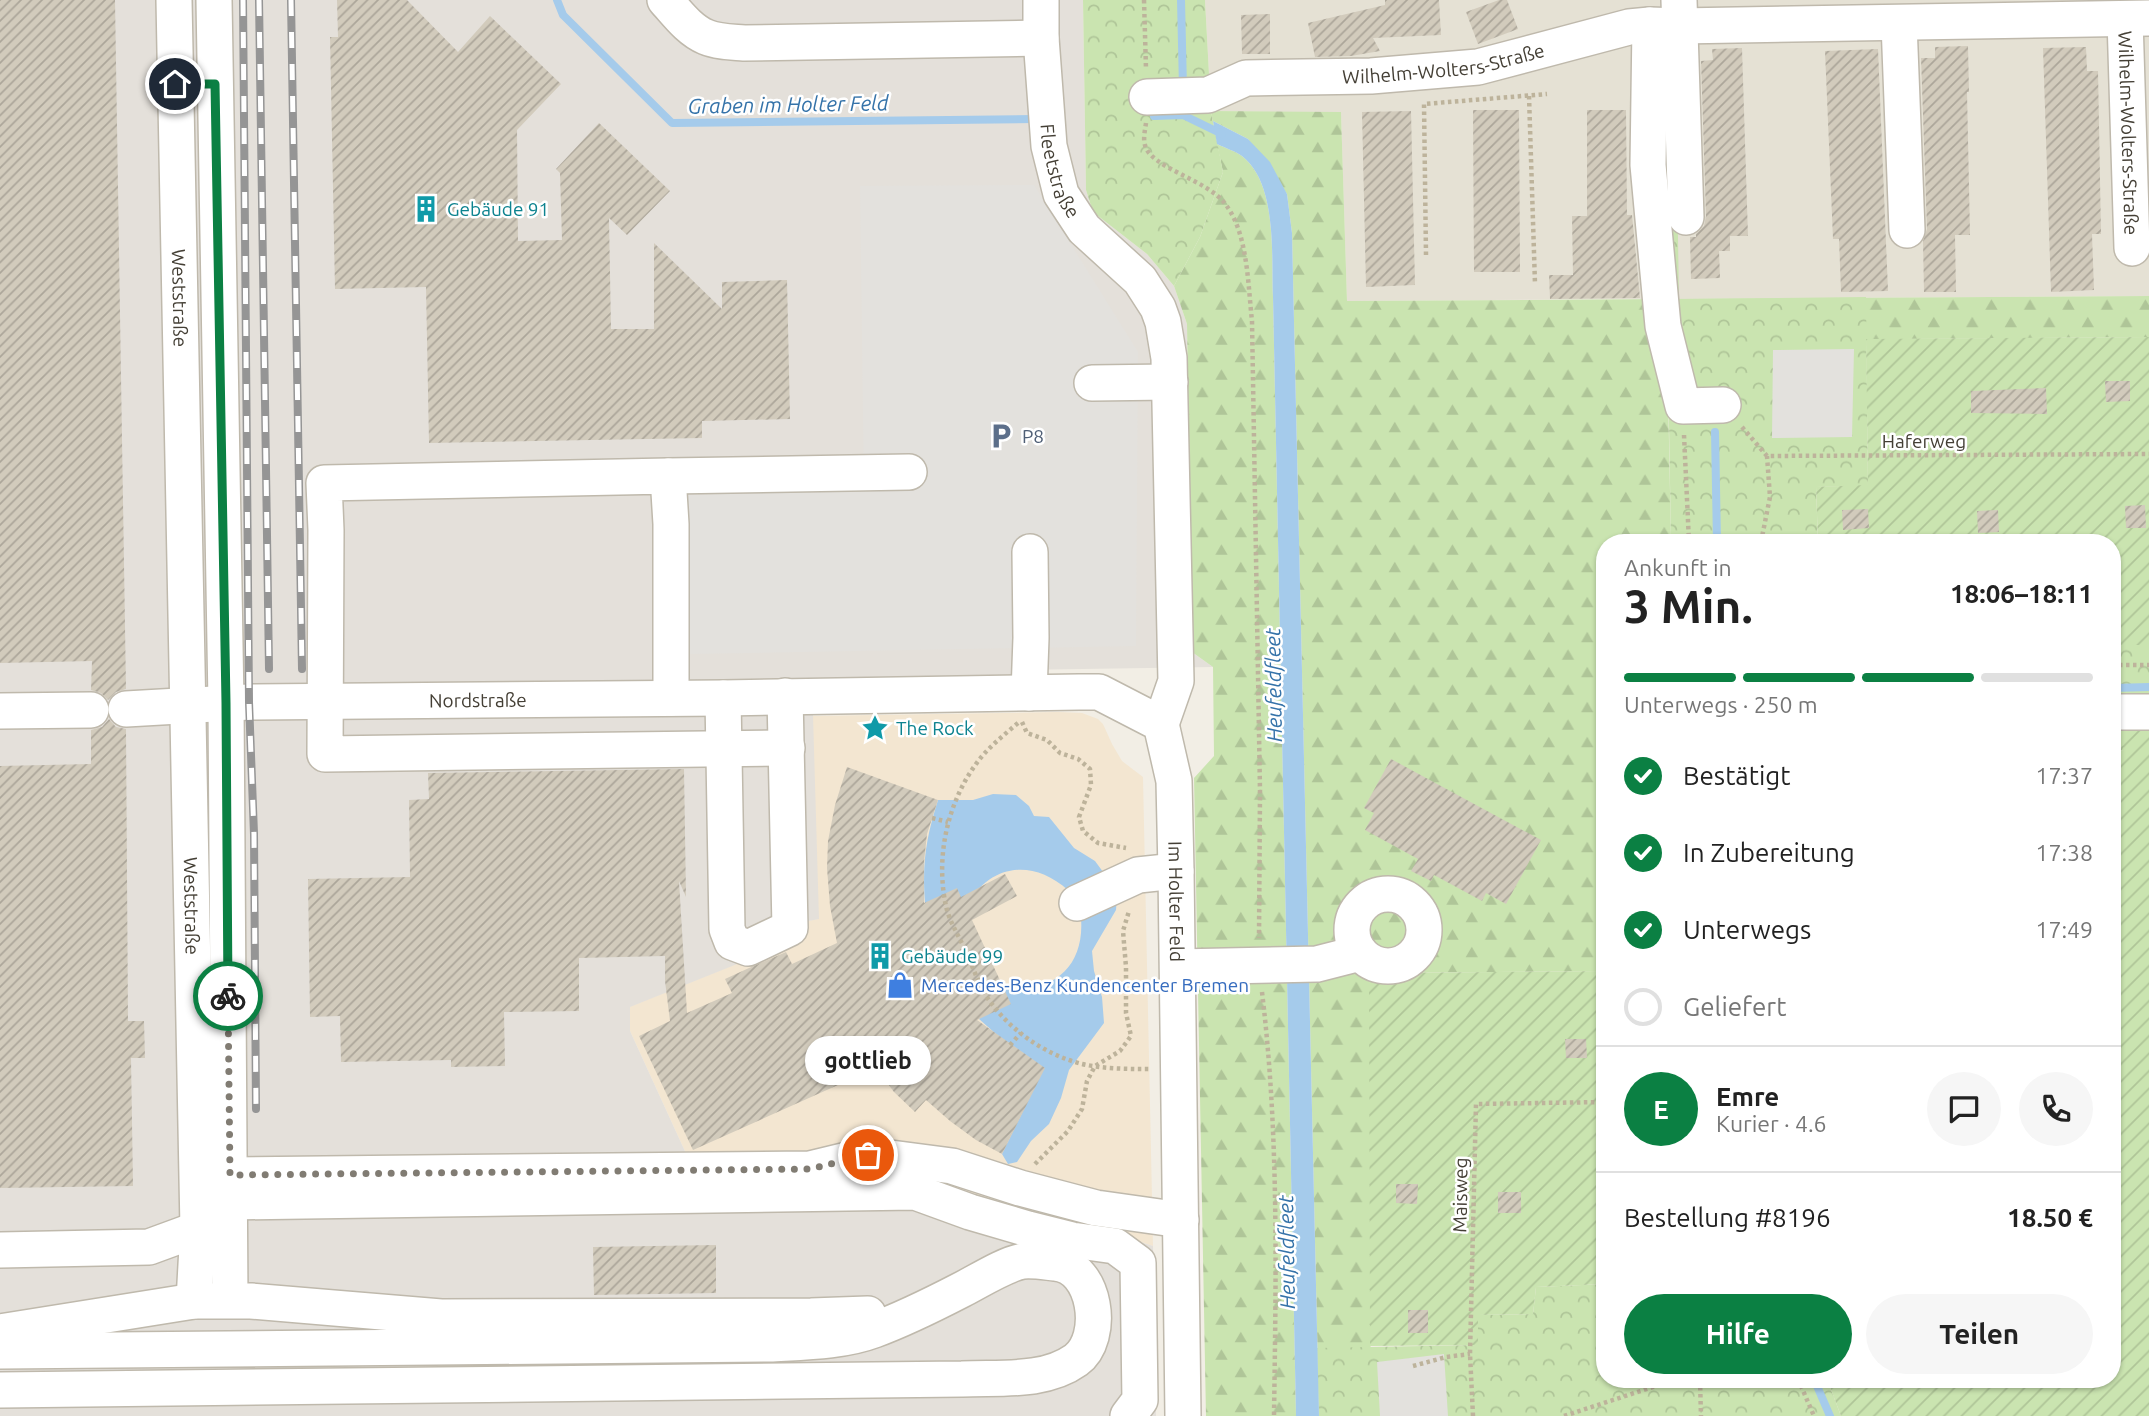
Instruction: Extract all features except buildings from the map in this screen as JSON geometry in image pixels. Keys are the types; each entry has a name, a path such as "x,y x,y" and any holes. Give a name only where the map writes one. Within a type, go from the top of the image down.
{"street":[{"name":"Weststraße","path":"174,0 187,704 230,1300"},
{"name":"Weststraße","path":"194,1301 222,1208 226,703 214,0"},
{"path":"665,0 694,30 706,38 744,43 1041,38"},
{"name":"Fleetstraße","path":"1041,0 1049,146 1061,194 1084,229 1140,280 1158,308 1169,358 1176,681 1161,724"},
{"path":"1669,17 1686,217"},
{"path":"1669,17 1648,165 1663,326 1683,406 1723,405"},
{"name":"Wilhelm-Wolters-Straße","path":"1149,97 1208,95 1246,78 1371,76 1478,67 1669,17 1899,23 2137,18 2132,248"},
{"path":"1899,23 1908,230"},
{"path":"175,84 215,84"},
{"path":"1092,383 1170,382"},
{"path":"787,748 325,754 324,483 909,472"},
{"path":"668,476 671,524 671,698"},
{"path":"183,512 223,511"},
{"path":"1030,552 1031,638 1025,706 1099,692 1161,724"},
{"path":"723,698 727,929 732,942 748,948 790,928 785,696"},
{"name":"Nordstraße","path":"126,709 226,703 785,696 1025,706"},
{"path":"0,711 91,710"},
{"path":"2121,712 2149,712"},
{"name":"Im Holter Feld","path":"1161,724 1174,781 1177,871 1183,1416"},
{"path":"1076,903 1138,875 1177,871"},
{"path":"1178,967 1317,964 1360,953"},
{"path":"0,1251 149,1247 222,1208 810,1169 868,1155 952,1166 1096,1208 1181,1220"},
{"path":"222,1208 915,1192 1028,1229 1072,1240 1115,1246 1138,1263 1140,1400 1128,1416"},
{"path":"0,1351 769,1344 826,1340 870,1332 920,1312 988,1275 1023,1261 1059,1263 1075,1270 1087,1284 1094,1316 1090,1340 1078,1359 1054,1373 1028,1376 962,1379 0,1390"},
{"path":"0,1332 194,1301 230,1300 441,1318 811,1316 920,1312"}],"path":[{"path":"1144,0 1149,97 1145,146 1155,161 1204,185 1226,204 1238,229 1247,271 1252,321 1260,922"},
{"path":"1426,255 1424,104 1547,94"},
{"path":"1529,95 1535,284"},
{"path":"1723,405 1767,456 1770,497 1763,534"},
{"path":"1683,406 1689,534"},
{"name":"Haferweg","path":"1767,456 2149,454"},
{"path":"2121,665 2149,665"},
{"path":"1025,706 980,759 960,790 948,822 942,864 947,909 983,989 996,1009 1021,1033 1049,1051 1082,1064 1132,1069 1179,1068"},
{"path":"1020,1188 1036,1162 1068,1131 1082,1109 1087,1081 1095,1066 1120,1051 1131,1036 1125,1013 1126,967 1123,931 1138,875 1135,856 1124,846 1098,843 1083,831 1079,817 1091,785 1090,769 1078,759 1060,753 1047,740 1027,733 1025,706"},
{"path":"932,818 948,822"},
{"path":"952,961 968,955"},
{"path":"1010,1045 1021,1033"},
{"path":"1270,1058 1277,1254 1274,1416"},
{"name":"Maisweg","path":"1473,1416 1470,1354 1476,1104 1596,1102"},
{"path":"1413,1366 1470,1354"},
{"path":"1564,1416 1650,1388"},
{"path":"1700,1388 1701,1416"},
{"path":"1802,1388 1814,1416"}],"shaded area":[{"path":"0,0 1083,0 1086,190 1093,212 1147,254 1174,286 1187,324 1192,652 1213,667 1018,670 1009,678 812,681 819,919 803,922 802,938 630,1007 630,1031 699,1182 954,1194 1153,1246 1156,1416 0,1416"},
{"path":"1205,0 2149,0 2149,296 1678,299 1675,49 1644,299 1347,301 1341,113 1211,111"},
{"name":"P8","path":"1034,185 1138,352 1136,646 689,654 686,495 864,491 860,186"},
{"path":"1854,349 1852,437 1772,438 1773,350"},
{"path":"1082,713 1098,719 1122,761 1143,777 1153,1246 1128,1238 699,1182 630,1031 629,1007 801,938 803,922 818,919 812,716"},
{"path":"1444,1354 1448,1416 1380,1416 1377,1362"}],"green space":[{"path":"1083,0 1205,0 1211,111 1223,172 1200,237 1174,286 1147,254 1093,212 1086,190"},
{"path":"1675,49 1679,299 1866,297 1868,486 1816,487 1818,534 1671,534 1668,366 1644,299"},
{"path":"1211,111 1341,112 1347,301 2149,296 2149,337 1667,341 1671,534 1596,534 1596,971 1370,973 1371,1346 1319,1416 1292,233 1287,194 1248,139 1213,121"},
{"path":"1217,144 1242,156 1254,168 1267,202 1272,242 1296,1416 1206,1416 1194,778 1214,756 1213,667 1192,652 1187,324 1174,286 1200,237 1223,172"},
{"path":"2149,337 2149,645 2121,645 2121,534 1818,534 1816,487 1868,485 1866,339"},
{"path":"2121,645 2149,645 2149,730 2124,731 2124,750 2121,750"},
{"path":"2149,730 2149,1416 1841,1416 1830,1388 2121,1388 2121,750 2124,750 2124,731"},
{"path":"1596,971 1596,1284 1536,1287 1533,1314 1478,1315 1478,1345 1370,1346 1369,973"},
{"path":"1596,1284 1596,1388 1830,1388 1841,1416 1319,1416 1317,1348 1477,1345 1477,1315 1533,1314 1536,1287"}],"water":[{"path":"1213,121 1248,139 1270,162 1287,194 1292,233 1319,1416 1296,1416 1270,222 1262,184 1254,168 1242,156 1217,144"},
{"path":"993,794 1016,795 1029,806 1034,816 1049,817 1074,848 1095,861 1106,876 1068,890 1040,873 1012,870 987,882 966,907 925,903 926,851 938,800 973,800"},
{"path":"1117,897 1116,910 1092,951 1094,971 1102,997 1104,1023 1069,1070 1061,1098 1049,1124 1031,1141 1017,1162 1008,1164 1002,1154 1044,1068 979,1019 1002,986 1036,987 1061,974 1071,964 1077,951 1081,936 1081,918"}],"waterway":[{"name":"Graben im Holter Feld","path":"557,0 563,15 672,123 1033,119"},
{"name":"Heufeldfleet","path":"1181,0 1183,88"},
{"name":"Heufeldfleet","path":"1154,116 1183,115 1222,134"},
{"path":"1715,432 1717,534"},
{"path":"2121,688 2149,687"},
{"path":"1818,1388 1830,1416"}],"railway":[{"path":"243,0 249,702 254,834 256,1109"},
{"path":"259,0 269,669"},
{"path":"291,0 302,669"}],"way so far":[{"path":"228,996 230,1175 810,1169 868,1155"}],"place":[{"name":"Gebäude 91","path":"426,209"},
{"name":"P8","path":"1001,436"},
{"name":"The Rock","path":"875,728"},
{"name":"Gebäude 99","path":"880,956"},
{"name":"Mercedes-Benz Kundencenter Bremen","path":"900,985"},
{"name":"gottlieb","path":"868,1155"}],"route":[{"path":"175,84 215,84 226,703 228,996"}]}
